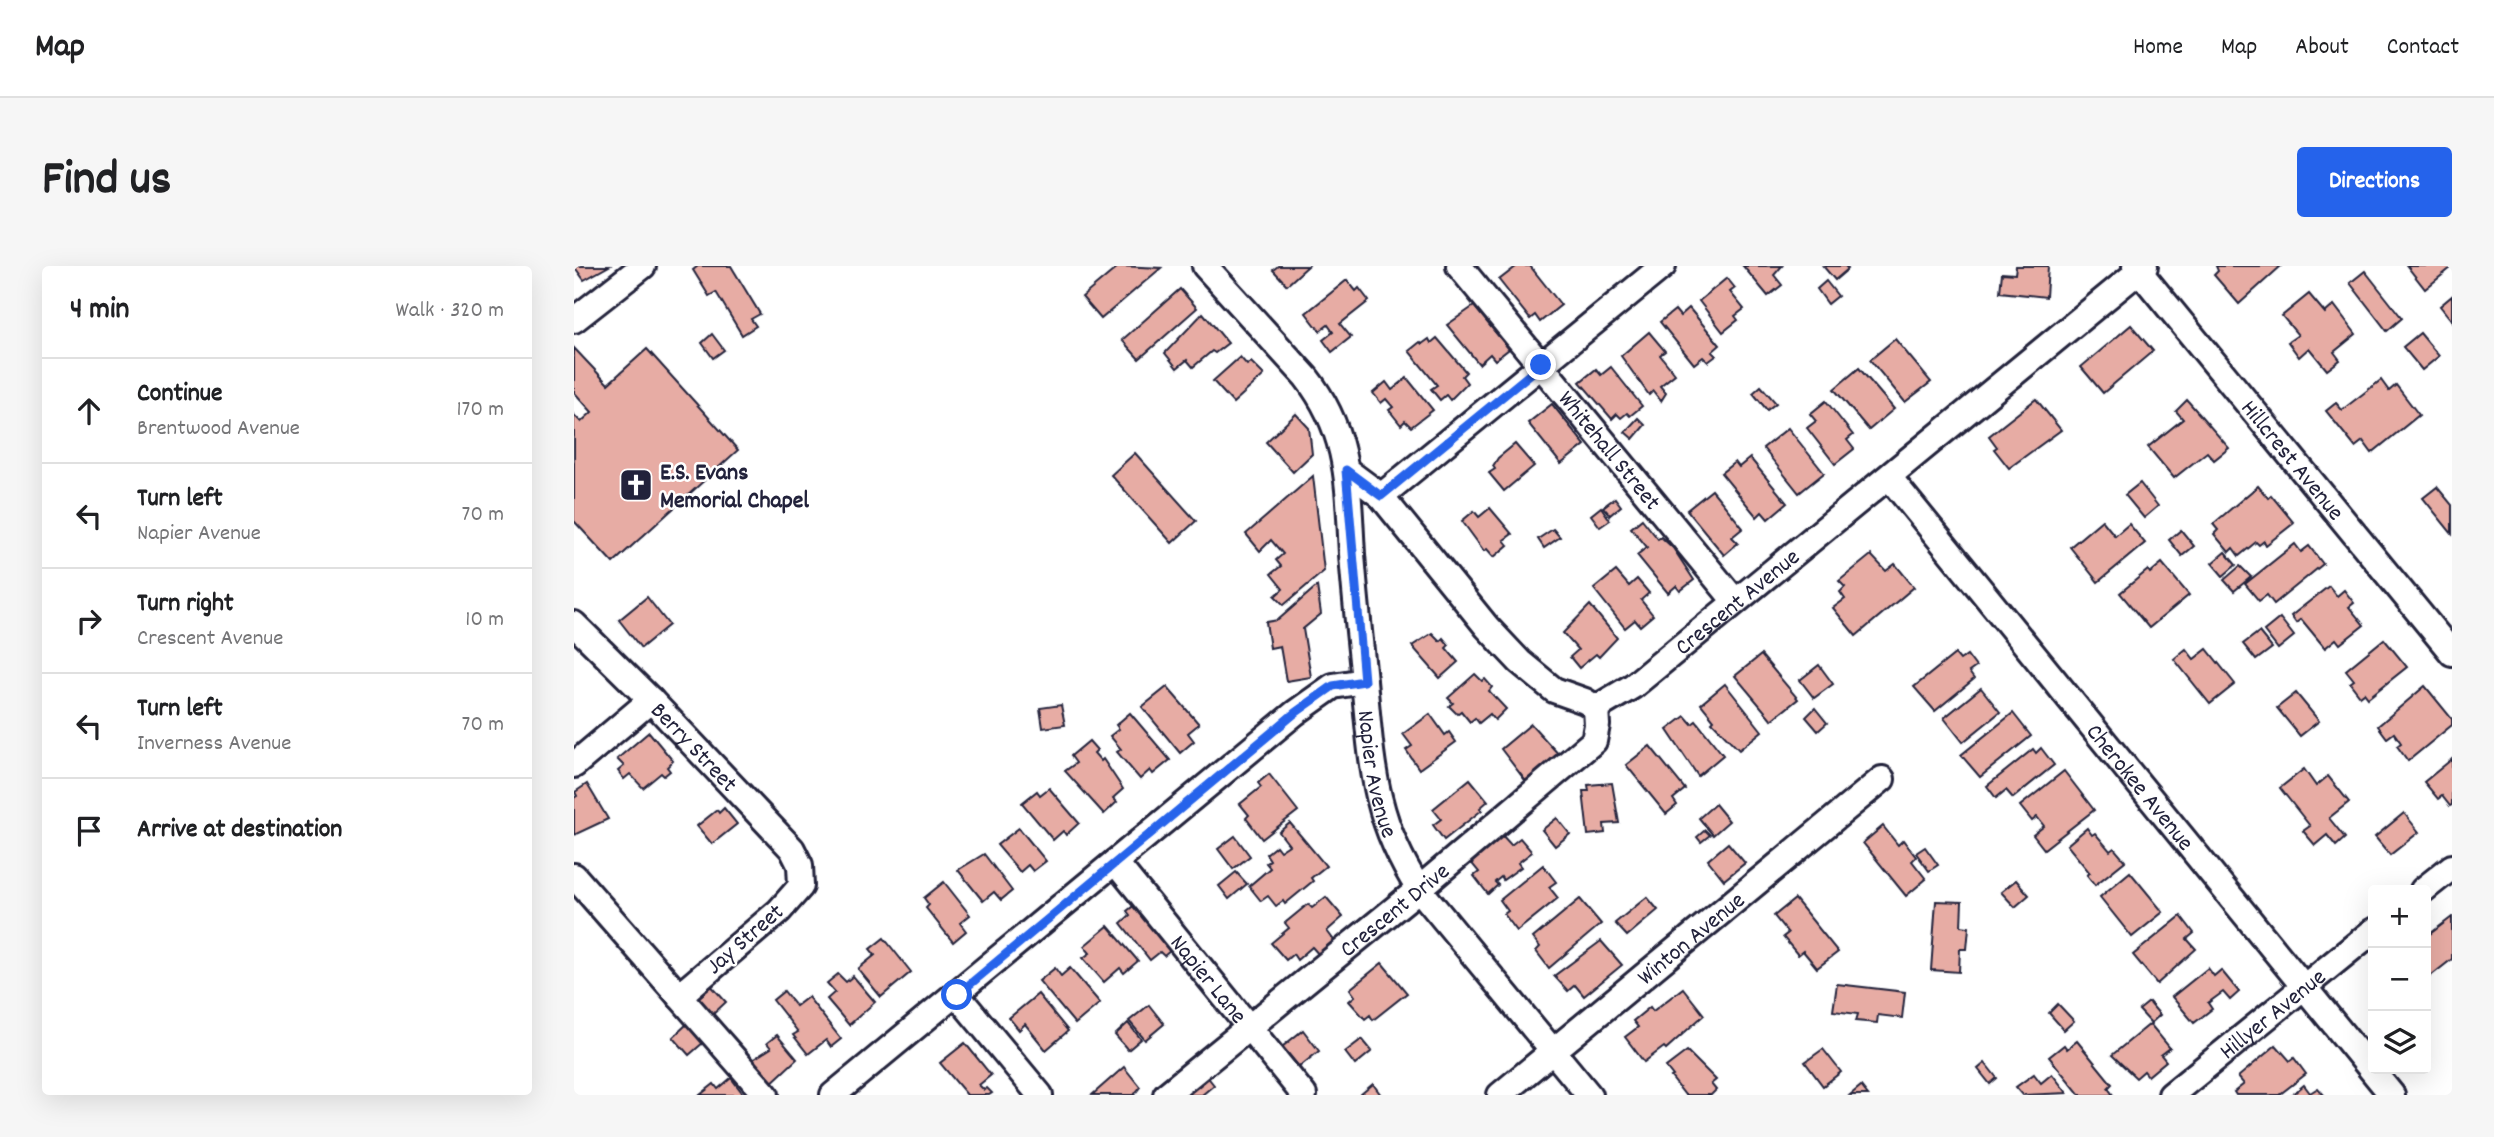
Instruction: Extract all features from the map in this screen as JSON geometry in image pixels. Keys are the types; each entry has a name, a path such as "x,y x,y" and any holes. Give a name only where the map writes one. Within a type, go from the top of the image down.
{"street":[{"path":"574,320 643,266"},
{"name":"Napier Avenue","path":"1205,266 1320,395 1338,430 1346,470 1376,793 1386,827 1401,861 1419,889 1589,1095"},
{"name":"Whitehall Street","path":"1459,266 1735,601"},
{"path":"1381,496 1663,266"},
{"name":"Crescent Avenue","path":"1596,708 1633,686 2139,268"},
{"name":"Hillcrest Avenue","path":"2139,268 2452,653"},
{"path":"1346,470 1381,496 1487,627 1520,662 1554,690 1585,701 1596,708"},
{"name":"Cherokee Avenue","path":"1889,477 2392,1095"},
{"name":"Berry Street","path":"574,624 651,700 792,849 801,875"},
{"path":"833,1095 1323,692 1333,686 1364,681"},
{"path":"574,765 651,700"},
{"name":"Crescent Drive","path":"1166,1095 1419,889 1594,741 1596,708"},
{"name":"Winton Avenue","path":"1500,1095 1882,779"},
{"name":"Napier Lane","path":"1115,862 1304,1095"},
{"path":"2429,885 2452,867"},
{"name":"Jay Street","path":"678,996 779,911 801,886 801,875"},
{"path":"574,876 765,1095"},
{"name":"Hillyer Avenue","path":"2171,1095 2368,935"},
{"path":"957,995 1040,1095"}],"building":[{"path":"574,266 609,266 584,280"},
{"path":"698,266 731,266 760,314 751,319 756,326 742,335 716,292 709,296 693,270"},
{"path":"1119,266 1161,268 1101,319 1082,297"},
{"path":"1278,266 1308,266 1287,285 1273,270"},
{"path":"1517,266 1530,266 1561,305 1540,322 1535,315 1530,319 1499,280"},
{"path":"1743,266 1782,266 1774,275 1782,285 1768,296"},
{"path":"1823,266 1845,266 1848,269 1835,280"},
{"path":"2016,266 2048,266 2046,297 2000,292 2002,273 2015,274"},
{"path":"2216,266 2281,266 2239,304 2214,275 2218,271"},
{"path":"2407,266 2452,266 2452,267 2425,289"},
{"path":"2365,271 2402,318 2387,331 2350,283"},
{"path":"1727,278 1735,288 1730,292 1744,309 1735,316 1738,320 1723,332 1699,301"},
{"path":"1347,280 1356,291 1359,288 1369,301 1340,324 1351,337 1332,352 1323,340 1333,332 1328,325 1320,331 1306,313"},
{"path":"1826,281 1838,296 1828,304 1817,289"},
{"path":"1180,289 1197,308 1139,359 1122,340"},
{"path":"2309,294 2325,313 2334,305 2356,334 2334,352 2340,360 2327,370 2309,348 2299,357 2288,342 2298,335 2282,316"},
{"path":"2452,296 2452,321 2440,306"},
{"path":"1474,306 1509,349 1495,360 1490,354 1479,364 1447,325"},
{"path":"1689,308 1720,345 1712,352 1716,356 1708,362 1703,357 1694,364 1660,322 1675,310 1680,316"},
{"path":"1203,313 1228,343 1215,353 1212,351 1193,367 1187,360 1177,368 1165,353"},
{"path":"2131,325 2153,351 2103,393 2081,367"},
{"path":"1649,332 1665,351 1660,355 1675,374 1660,386 1666,393 1661,401 1653,391 1649,395 1621,356"},
{"path":"2420,333 2439,356 2422,370 2403,347"},
{"path":"712,334 724,350 713,358 702,343"},
{"path":"1437,338 1466,372 1462,376 1467,383 1450,400 1446,395 1440,400 1431,389 1437,385 1409,351 1420,342 1422,344 1429,339 1431,343"},
{"path":"1895,339 1931,382 1905,402 1870,360"},
{"name":"E.S. Evans Memorial Chapel","path":"574,348 608,384 647,349 738,450 613,563 574,521 574,415 581,422 592,412 574,392"},
{"path":"1240,357 1247,365 1251,362 1264,375 1233,403 1213,381"},
{"path":"1611,367 1642,406 1630,416 1627,413 1621,418 1617,414 1612,419 1580,382 1596,369 1601,375"},
{"path":"1859,368 1894,409 1869,430 1834,389"},
{"path":"1407,378 1433,410 1411,427 1405,421 1401,425 1389,410 1393,407 1386,399 1381,403 1373,393 1386,382 1392,390"},
{"path":"2381,380 2389,391 2396,385 2419,415 2372,453 2363,441 2355,447 2326,411 2336,403 2342,410"},
{"path":"1761,386 1776,403 1767,410 1753,393"},
{"path":"2036,399 2061,430 2009,468 1994,449 1997,447 1989,436"},
{"path":"2187,400 2229,448 2214,460 2207,452 2174,478 2148,447 2183,419 2176,411"},
{"path":"1826,401 1853,435 1847,440 1854,449 1835,464 1807,428 1816,421 1810,414"},
{"path":"1552,404 1585,445 1561,464 1528,423"},
{"path":"1296,414 1309,428 1312,454 1293,472 1266,442"},
{"path":"1638,418 1645,425 1633,439 1625,432"},
{"path":"1788,428 1824,473 1799,493 1763,448"},
{"path":"1515,444 1534,466 1504,491 1489,473 1495,469 1493,466 1498,458"},
{"path":"1135,453 1196,521 1172,543 1111,475"},
{"path":"1750,458 1787,503 1768,519 1762,512 1757,517 1721,473 1735,462 1739,467"},
{"path":"1313,476 1324,571 1284,605 1275,596 1283,589 1271,574 1281,566 1276,560 1283,554 1271,540 1260,551 1246,534"},
{"path":"2140,483 2158,506 2144,518 2125,495"},
{"path":"2258,486 2268,498 2271,495 2294,523 2266,545 2264,541 2259,545 2256,542 2239,556 2233,548 2229,552 2214,534 2218,530 2213,524"},
{"path":"2437,487 2452,505 2452,534 2423,498"},
{"path":"1712,490 1743,528 1732,537 1738,543 1724,555 1687,510"},
{"path":"1615,498 1621,506 1610,515 1603,507"},
{"path":"1601,507 1610,520 1600,527 1591,515"},
{"path":"1490,508 1512,534 1504,540 1508,545 1494,557 1487,549 1484,551 1462,521 1474,511 1479,517"},
{"path":"1642,519 1658,539 1661,537 1673,548 1694,580 1680,591 1676,586 1668,593 1637,555 1647,547 1631,528"},
{"path":"2102,520 2115,536 2129,524 2145,543 2098,582 2070,547"},
{"path":"1553,529 1560,537 1544,548 1538,539"},
{"path":"2181,530 2194,546 2182,556 2169,540"},
{"path":"2295,544 2301,552 2309,546 2323,564 2274,604 2267,595 2259,601 2245,584"},
{"path":"2225,552 2236,565 2223,576 2212,563"},
{"path":"1871,555 1886,571 1895,564 1914,587 1856,636 1833,608 1845,599 1840,592 1845,587 1839,581"},
{"path":"2162,563 2189,595 2149,628 2120,593 2148,570 2150,573"},
{"path":"2240,566 2251,577 2234,591 2224,580"},
{"path":"1616,571 1629,586 1637,579 1649,593 1641,600 1653,615 1640,626 1635,620 1625,628 1594,589"},
{"path":"1317,586 1321,614 1303,629 1311,677 1286,681 1280,646 1270,648 1266,622 1278,620"},
{"path":"2329,586 2337,596 2344,590 2354,603 2349,607 2364,625 2340,644 2336,639 2325,648 2301,619 2296,623 2291,616"},
{"path":"647,597 669,625 641,648 619,620"},
{"path":"1590,605 1617,638 1599,657 1596,654 1579,668 1570,657 1578,650 1563,633"},
{"path":"2280,618 2294,636 2278,649 2264,631"},
{"path":"2259,632 2272,648 2256,660 2243,644"},
{"path":"1432,633 1440,641 1443,638 1449,645 1446,648 1458,662 1440,678 1412,646"},
{"path":"2384,639 2407,667 2368,698 2364,693 2360,696 2350,683 2354,680 2346,670"},
{"path":"2186,649 2194,659 2207,649 2235,684 2210,704 2174,659"},
{"path":"1955,654 1960,660 1967,655 1976,667 1969,672 1974,679 1935,711 1914,687"},
{"path":"1761,655 1798,699 1772,720 1735,676"},
{"path":"1819,665 1833,684 1814,698 1800,680"},
{"path":"1475,674 1482,681 1485,679 1492,687 1489,691 1506,709 1495,720 1490,714 1479,723 1475,718 1470,722 1461,711 1457,714 1449,706 1453,703 1448,698"},
{"path":"1725,684 1762,731 1739,750 1712,722 1714,720 1701,704"},
{"path":"2425,686 2452,719 2452,725 2408,761 2397,746 2401,743 2394,733 2387,738 2378,726"},
{"path":"1167,687 1199,724 1188,733 1194,741 1180,753 1142,707"},
{"path":"1981,688 2000,712 1963,742 1944,718"},
{"path":"2296,693 2319,721 2300,736 2277,708"},
{"path":"1061,705 1065,725 1043,728 1040,708"},
{"path":"1815,708 1827,723 1818,731 1806,717"},
{"path":"1130,713 1170,760 1153,774 1150,770 1140,779 1117,752 1121,749 1110,736 1119,729 1116,725"},
{"path":"2013,713 2031,736 1980,777 1961,755"},
{"path":"1430,714 1445,735 1449,732 1456,742 1419,769 1406,750 1412,746 1403,734"},
{"path":"1685,716 1692,724 1696,721 1723,755 1698,776 1667,730"},
{"path":"1531,724 1561,757 1528,784 1501,749"},
{"path":"649,732 673,761 667,767 670,771 664,776 661,773 643,788 630,774 624,779 618,771 624,766 617,759"},
{"path":"1089,741 1097,750 1094,753 1101,761 1103,759 1123,789 1113,798 1117,802 1104,814 1065,771 1076,763 1071,756"},
{"path":"1650,746 1685,789 1673,799 1677,805 1666,814 1626,765"},
{"path":"2041,748 2054,765 2013,798 2006,790 1996,798 1987,786 2033,749 2036,753"},
{"path":"2452,759 2450,806 2442,796 2438,799 2424,782"},
{"path":"2304,769 2316,786 2328,776 2349,802 2329,818 2345,838 2336,846 2327,835 2315,845 2303,831 2310,826 2280,788"},
{"path":"2064,771 2094,810 2044,849 2033,835 2044,826 2037,817 2032,821 2020,806"},
{"path":"1269,774 1298,811 1262,839 1246,818 1249,815 1240,804 1261,787 1258,783"},
{"path":"1470,779 1488,801 1480,808 1482,810 1444,840 1433,825 1441,819 1433,809"},
{"path":"1612,783 1619,823 1604,824 1605,833 1588,835 1583,791 1589,791 1588,785"},
{"path":"587,784 608,819 574,835 575,792"},
{"path":"1049,788 1079,823 1066,835 1063,831 1053,840 1022,803 1037,791 1040,795"},
{"path":"1715,804 1729,821 1713,835 1699,818"},
{"path":"724,808 737,824 712,844 697,826 717,810 719,813"},
{"path":"2404,813 2419,832 2390,855 2375,837"},
{"path":"1557,818 1570,834 1555,846 1542,830"},
{"path":"1290,823 1326,866 1311,878 1313,881 1285,904 1283,901 1276,906 1268,896 1261,901 1249,886 1270,868 1266,863 1270,860 1266,854 1276,846 1280,851 1289,845 1279,832"},
{"path":"1883,826 1898,845 1903,840 1916,857 1912,861 1926,879 1906,896 1863,843"},
{"path":"1019,828 1046,861 1033,871 1028,865 1020,872 997,845"},
{"path":"2087,828 2092,835 2095,833 2110,851 2114,848 2125,861 2095,885 2087,875 2090,873 2067,845"},
{"path":"1705,830 1710,835 1701,842 1697,837"},
{"path":"1501,834 1511,845 1520,838 1532,852 1518,863 1521,867 1503,880 1501,877 1495,882 1498,885 1488,894 1474,876 1479,872 1469,860"},
{"path":"1235,836 1250,856 1233,869 1218,849"},
{"path":"1728,843 1745,863 1724,880 1708,860"},
{"path":"1925,847 1938,865 1929,871 1916,853"},
{"path":"984,854 1012,891 1001,900 994,892 983,901 958,870"},
{"path":"1543,865 1556,882 1549,887 1558,898 1517,931 1504,914 1508,911 1500,900"},
{"path":"1236,872 1247,884 1229,899 1219,886"},
{"path":"2130,872 2163,912 2132,937 2100,897"},
{"path":"2016,880 2029,895 2015,907 2001,892"},
{"path":"944,882 970,915 960,923 966,931 953,942 926,908 929,905 924,898"},
{"path":"1326,897 1343,917 1327,931 1336,943 1320,956 1312,947 1297,960 1293,954 1286,960 1271,943 1289,928 1285,923 1308,904 1312,908"},
{"path":"1647,897 1658,910 1627,936 1615,923"},
{"path":"1580,899 1601,924 1549,968 1536,951 1540,947 1533,938"},
{"path":"1795,899 1838,952 1817,968 1803,951 1798,955 1783,937 1788,933 1774,916"},
{"path":"1141,900 1177,945 1164,956 1160,952 1150,960 1121,923 1130,915 1127,911"},
{"path":"1936,901 1962,902 1961,926 1969,927 1967,949 1960,949 1959,972 1931,970"},
{"path":"2181,916 2194,933 2187,939 2196,949 2157,984 2133,955"},
{"path":"2452,917 2452,959 2431,976 2431,948 2431,933"},
{"path":"1108,926 1138,961 1124,973 1120,968 1104,982 1083,958 1090,953 1084,946"},
{"path":"884,938 911,972 881,997 858,969 875,955 870,949"},
{"path":"1601,941 1622,965 1584,996 1575,985 1568,991 1554,976"},
{"path":"1382,963 1407,993 1373,1020 1370,1015 1365,1019 1349,1001 1355,996 1350,989"},
{"path":"1055,968 1061,976 1070,968 1100,1003 1075,1024 1039,981"},
{"path":"2208,968 2214,976 2221,970 2239,992 2230,1000 2223,992 2208,1003 2212,1009 2194,1023 2172,997"},
{"path":"838,974 846,982 853,976 875,1002 849,1025 827,999 835,992 827,983"},
{"path":"708,982 726,1002 710,1017 692,996"},
{"path":"1837,984 1905,992 1902,1018 1878,1015 1877,1023 1856,1021 1858,1014 1833,1011"},
{"path":"1683,988 1704,1015 1666,1049 1664,1047 1644,1062 1625,1037 1638,1027 1633,1021 1650,1007 1653,1011"},
{"path":"784,991 796,1006 808,997 841,1039 831,1047 826,1040 808,1054 793,1035 798,1032 773,1000"},
{"path":"1038,994 1068,1031 1046,1050 1025,1024 1019,1030 1009,1018"},
{"path":"2149,1002 2160,1015 2151,1023 2139,1010"},
{"path":"2058,1004 2074,1021 2064,1030 2049,1013"},
{"path":"1149,1005 1164,1024 1145,1040 1129,1021"},
{"path":"1128,1023 1141,1039 1128,1050 1115,1035"},
{"path":"687,1024 704,1042 689,1055 673,1037"},
{"path":"2150,1024 2170,1048 2161,1055 2166,1061 2148,1076 2144,1071 2136,1078 2112,1055"},
{"path":"1303,1030 1319,1051 1299,1067 1282,1047"},
{"path":"777,1035 797,1059 768,1086 749,1062 771,1048 767,1043"},
{"path":"1362,1039 1372,1051 1355,1065 1345,1052"},
{"path":"2077,1041 2112,1084 2108,1088 2113,1095 2080,1095 2049,1057 2064,1045 2067,1049"},
{"path":"965,1043 991,1075 979,1085 992,1093 989,1095 967,1095 940,1063"},
{"path":"2276,1045 2290,1061 2294,1058 2306,1074 2279,1095 2236,1095 2234,1092 2244,1084 2238,1077"},
{"path":"1823,1049 1841,1072 1823,1086 1805,1062"},
{"path":"1687,1051 1716,1080 1711,1084 1716,1090 1711,1095 1685,1095 1671,1077 1673,1076 1666,1067"},
{"path":"1985,1063 1997,1078 1990,1084 1978,1069"},
{"path":"1124,1067 1140,1087 1134,1095 1092,1095"},
{"path":"2034,1074 2041,1083 2052,1074 2067,1093 2023,1095 2016,1087"},
{"path":"1206,1075 1214,1085 1202,1095 1186,1093"},
{"path":"731,1078 744,1095 700,1095 714,1084 718,1089"},
{"path":"1373,1084 1381,1095 1360,1095"},
{"path":"2304,1085 2310,1093 2318,1088 2324,1095 2292,1095"},
{"path":"1861,1086 1868,1095 1850,1095"}],"place":[{"name":"E.S. Evans Memorial Chapel","path":"636,485"}],"route":[{"path":"957,995 1295,713 1333,686 1364,681 1346,470 1381,496 1541,365"}]}
